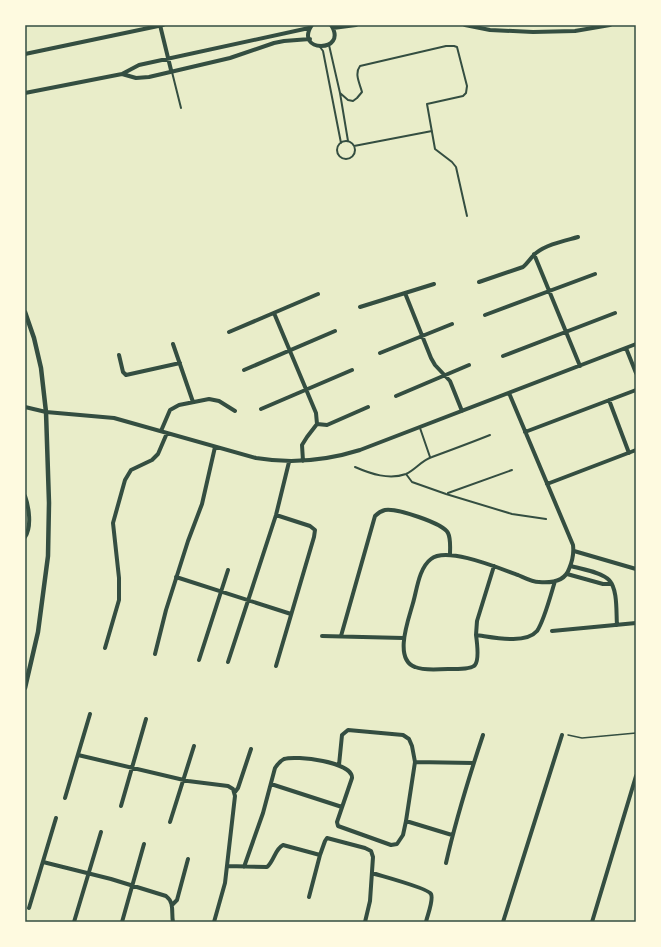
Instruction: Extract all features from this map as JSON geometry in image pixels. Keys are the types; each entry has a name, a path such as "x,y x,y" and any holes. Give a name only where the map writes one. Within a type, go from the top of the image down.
{"street":[{"path":"25,54 161,25 171,70"},
{"path":"311,27 308,33 313,44 326,46 334,37 332,27 356,25"},
{"path":"465,25 490,30 533,32 575,31 610,25"},
{"path":"25,93 122,74 139,65 168,60 311,27"},
{"path":"122,74 136,78 148,77 171,70 230,58 274,43 310,40"},
{"path":"479,282 523,267 534,254 550,246 578,237"},
{"path":"534,254 580,366"},
{"path":"486,316 549,290 594,274"},
{"path":"360,307 434,284"},
{"path":"405,293 435,364 450,381 462,411"},
{"path":"229,332 318,294"},
{"path":"25,312 38,354 46,412 48,556 38,632 25,688"},
{"path":"274,313 316,413 317,424 302,445 303,461"},
{"path":"503,356 615,313"},
{"path":"380,352 452,324"},
{"path":"244,370 335,331"},
{"path":"173,344 193,402"},
{"path":"25,407 46,412 114,418 256,458 289,462 326,459 344,455 636,344"},
{"path":"626,348 636,373"},
{"path":"119,355 123,372 126,375 180,363"},
{"path":"396,396 469,365"},
{"path":"261,409 352,370"},
{"path":"525,432 636,390"},
{"path":"494,566 477,621 477,660 475,665 456,669 420,669 413,667 407,661 403,638 420,577 427,562 433,557 450,554 494,566 538,582 560,580 567,574 571,566 574,551 573,545 509,393"},
{"path":"161,431 170,410 179,405 209,399 235,411"},
{"path":"609,400 629,453"},
{"path":"317,424 327,424 368,407"},
{"path":"105,648 119,600 119,578 113,523 125,480 131,470 152,460 158,454 167,433"},
{"path":"154,654 176,577 202,504 215,447"},
{"path":"547,484 636,450"},
{"path":"228,662 276,515 289,462"},
{"path":"25,496 27,503 28,523 27,534 25,537"},
{"path":"341,636 375,516 379,512 390,510 428,520 444,527 450,537 450,554"},
{"path":"276,515 310,526 315,530 276,666"},
{"path":"574,551 636,569"},
{"path":"571,566 606,577 612,584 614,590 617,625"},
{"path":"199,660 228,570"},
{"path":"567,574 603,584 612,584"},
{"path":"176,577 291,614"},
{"path":"476,635 514,639 524,638 532,634 536,631 541,622 555,581"},
{"path":"552,630 636,623"},
{"path":"322,636 403,638"},
{"path":"65,798 90,714"},
{"path":"121,806 146,719"},
{"path":"244,866 272,784 275,768 283,759 301,758 339,765 350,771 352,775 337,822 338,826 391,845 396,845 399,841 406,821 415,762 409,739 403,736 348,730 342,735 339,765"},
{"path":"446,863 452,835 473,763 483,735"},
{"path":"503,922 562,735"},
{"path":"170,822 194,746"},
{"path":"214,922 225,883 235,792 238,788 251,749"},
{"path":"78,755 184,780 228,786 235,792"},
{"path":"415,762 473,763"},
{"path":"592,922 636,776"},
{"path":"272,784 342,807"},
{"path":"29,908 56,818"},
{"path":"406,821 452,835"},
{"path":"74,922 101,832"},
{"path":"309,897 320,855 327,838 365,848 372,853 370,901 365,922"},
{"path":"122,922 144,844"},
{"path":"227,866 267,867 271,864 279,847 283,845 320,855"},
{"path":"172,905 177,900 188,859"},
{"path":"43,862 166,896 172,905 173,922"},
{"path":"372,874 422,888 430,893 432,895 432,900 426,922"}],"lane":[{"path":"329,44 340,93 348,142"},
{"path":"320,46 323,51 341,143 338,146 337,152 344,159 349,158 353,156 355,151 354,146"},
{"path":"340,93 348,100 353,101 358,98 362,92 357,73 360,66 418,52 454,46 459,50 467,90 463,96 427,104 435,149 456,167 467,216"},
{"path":"171,70 181,108"},
{"path":"341,143 348,142 354,146 432,131"},
{"path":"419,427 430,457"},
{"path":"355,467 388,477 406,474 430,457 440,455 490,435"},
{"path":"446,494 512,470"},
{"path":"406,474 412,482 446,494 512,514 546,519"}],"path":[{"path":"562,735 582,738 636,734"}]}
